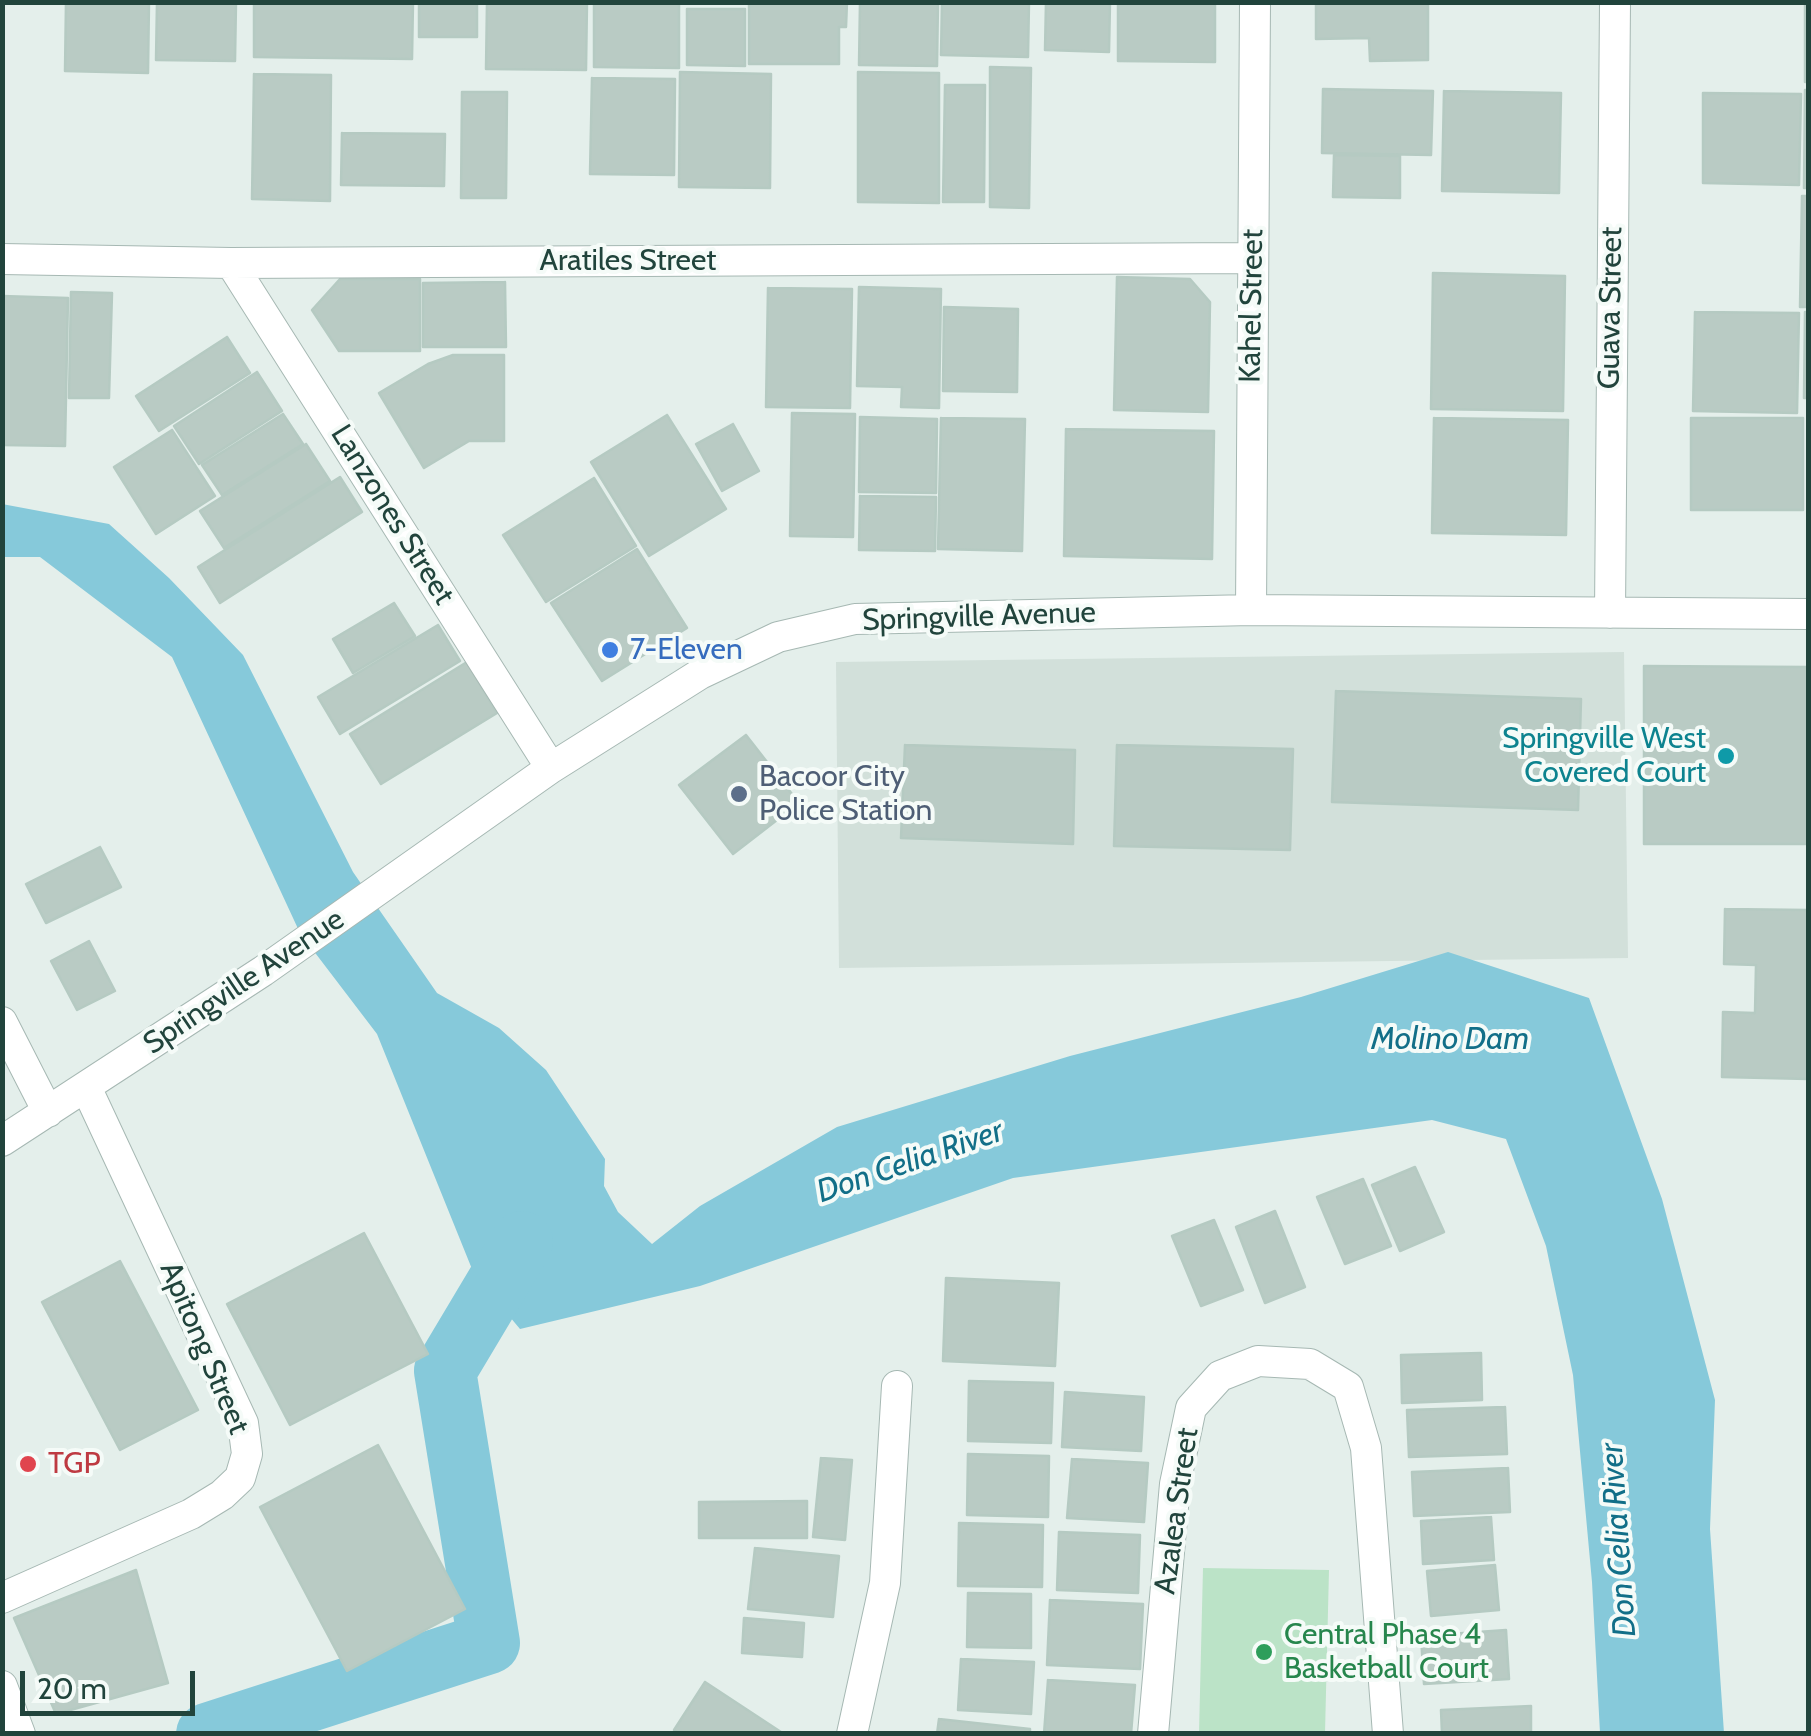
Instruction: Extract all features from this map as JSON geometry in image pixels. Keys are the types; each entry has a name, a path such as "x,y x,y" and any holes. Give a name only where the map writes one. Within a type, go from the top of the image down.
{"street":[{"name":"Kahel Street","path":"1251,610 1255,2"},
{"name":"Guava Street","path":"1610,613 1615,2"},
{"name":"Aratiles Street","path":"2,259 232,263 1253,258"},
{"name":"Lanzones Street","path":"232,263 551,768"},
{"name":"Springville Avenue","path":"2,1141 264,972 551,768 700,674 778,636 855,618 1251,610 1808,614"},
{"path":"2,1022 48,1112"},
{"name":"Apitong Street","path":"2,1598 222,1495 240,1478 246,1454 243,1424 86,1088"},
{"name":"Azalea Street","path":"1153,1734 1175,1484 1192,1408 1220,1376 1258,1361 1310,1364 1348,1388 1366,1448 1388,1734"},
{"path":"852,1734 885,1583 897,1386"},
{"path":"2,1686 20,1734"}],"shaded area":[{"path":"1624,652 1628,958 839,968 836,662"}],"green space":[{"name":"Central Phase 4 Basketball Court","path":"1203,1568 1329,1570 1325,1733 1199,1733"}],"water":[{"name":"Molino Dam","path":"2,504 109,524 169,578 243,655 353,872 437,993 499,1028 546,1070 605,1159 604,1186 618,1212 652,1244 700,1206 837,1127 1070,1056 1301,997 1448,952 1589,998 1662,1199 1715,1400 1710,1529 1724,1733 1600,1733 1592,1582 1573,1375 1546,1246 1506,1139 1432,1120 1013,1178 700,1286 520,1329 474,1274 377,1034 300,933 172,657 40,557 3,557"}],"building":[{"path":"66,2 149,2 148,73 65,71"},
{"path":"157,2 236,2 235,61 156,60"},
{"path":"254,2 413,2 412,59 254,57"},
{"path":"419,2 477,2 477,37 419,37"},
{"path":"487,2 587,2 586,70 486,69"},
{"path":"594,2 679,2 679,68 594,67"},
{"path":"749,2 847,2 846,27 839,27 839,64 749,64"},
{"path":"860,2 938,2 937,66 859,65"},
{"path":"942,2 1029,2 1028,57 941,55"},
{"path":"1046,2 1110,2 1109,52 1045,50"},
{"path":"1118,2 1215,2 1215,62 1118,61"},
{"path":"1316,2 1428,2 1428,60 1370,61 1369,38 1316,39"},
{"path":"1808,2 1808,82 1805,82"},
{"path":"687,9 745,9 745,66 687,65"},
{"path":"990,67 1031,68 1029,208 990,207"},
{"path":"680,72 771,74 770,188 679,187"},
{"path":"858,72 939,73 939,203 858,202"},
{"path":"254,74 331,75 330,201 252,199"},
{"path":"592,78 675,79 674,175 590,174"},
{"path":"945,85 985,85 984,202 943,202"},
{"path":"1323,89 1433,91 1431,155 1322,153"},
{"path":"1808,90 1808,188 1804,188"},
{"path":"1444,91 1561,93 1559,193 1442,191"},
{"path":"462,92 507,92 506,198 461,198"},
{"path":"1703,93 1801,94 1799,185 1703,183"},
{"path":"342,133 445,134 444,186 341,185"},
{"path":"1334,155 1400,156 1400,198 1333,197"},
{"path":"1802,196 1808,196 1808,307 1800,307"},
{"path":"1433,273 1565,276 1563,411 1431,409"},
{"path":"1117,277 1190,279 1210,302 1208,412 1114,410"},
{"path":"340,279 420,279 420,351 339,351 312,310"},
{"path":"505,282 506,347 423,347 423,283"},
{"path":"859,287 941,289 939,408 901,407 902,387 857,386"},
{"path":"768,288 852,289 850,408 766,407"},
{"path":"71,292 112,293 109,398 69,398"},
{"path":"2,296 68,298 65,446 2,445"},
{"path":"944,307 1018,309 1017,392 943,391"},
{"path":"1695,312 1799,313 1797,413 1693,411"},
{"path":"1808,312 1808,398 1804,398"},
{"path":"227,337 250,373 159,431 136,396"},
{"path":"453,355 504,355 504,441 469,441 424,468 379,393 428,364"},
{"path":"257,372 282,411 199,464 174,426"},
{"path":"792,413 855,414 853,537 790,536"},
{"path":"283,414 303,444 222,495 202,465"},
{"path":"667,415 726,509 649,556 591,462"},
{"path":"860,417 937,419 936,493 859,492"},
{"path":"941,418 1025,419 1022,551 938,549"},
{"path":"1434,418 1568,420 1566,535 1432,533"},
{"path":"1691,418 1803,418 1803,510 1691,510"},
{"path":"733,424 759,471 722,491 696,444"},
{"path":"1066,429 1214,431 1212,559 1064,556"},
{"path":"172,430 215,496 156,534 114,467"},
{"path":"306,444 330,481 224,548 200,511"},
{"path":"340,477 362,512 220,603 198,567"},
{"path":"594,478 636,546 546,602 503,535"},
{"path":"860,496 936,497 935,551 859,550"},
{"path":"637,549 687,628 602,681 551,603"},
{"path":"394,603 415,636 353,673 333,639"},
{"path":"438,625 460,661 340,734 318,697"},
{"path":"467,662 497,713 381,784 350,734"},
{"name":"Springville West Covered Court","path":"1644,666 1808,667 1808,844 1644,844"},
{"path":"1336,691 1581,699 1578,810 1332,802"},
{"name":"Bacoor City Police Station","path":"746,735 799,803 733,854 679,785"},
{"path":"905,745 1075,750 1073,844 901,838"},
{"path":"1117,745 1293,749 1290,850 1114,846"},
{"path":"100,847 121,887 46,923 26,884"},
{"path":"1725,909 1808,910 1808,1079 1722,1077 1723,1012 1755,1013 1756,965 1724,964"},
{"path":"89,941 115,991 77,1010 51,961"},
{"path":"1415,1167 1444,1232 1400,1251 1372,1185"},
{"path":"1363,1179 1391,1246 1345,1264 1317,1197"},
{"path":"1275,1211 1305,1287 1265,1303 1236,1227"},
{"path":"1214,1220 1243,1290 1201,1306 1172,1236"},
{"path":"364,1233 428,1354 290,1425 227,1304"},
{"path":"120,1261 198,1410 120,1450 42,1302"},
{"path":"946,1278 1059,1283 1055,1366 943,1361"},
{"path":"1481,1353 1482,1400 1402,1403 1401,1355"},
{"path":"969,1381 1053,1383 1051,1443 968,1441"},
{"path":"1065,1392 1144,1397 1141,1451 1062,1447"},
{"path":"1505,1407 1507,1454 1409,1457 1407,1410"},
{"path":"378,1445 465,1609 347,1671 260,1507"},
{"path":"968,1454 1049,1456 1048,1517 967,1515"},
{"path":"821,1458 852,1460 845,1540 813,1537"},
{"path":"1072,1459 1148,1463 1144,1522 1067,1518"},
{"path":"1508,1468 1510,1512 1414,1516 1412,1472"},
{"path":"807,1501 807,1538 699,1538 699,1502"},
{"path":"1491,1517 1494,1560 1423,1564 1421,1521"},
{"path":"959,1523 1043,1525 1042,1587 958,1586"},
{"path":"1059,1532 1140,1535 1138,1593 1057,1590"},
{"path":"755,1548 839,1556 833,1617 748,1609"},
{"path":"1495,1565 1499,1610 1431,1616 1427,1571"},
{"path":"136,1570 168,1683 56,1714 14,1618"},
{"path":"968,1593 1031,1594 1031,1648 967,1647"},
{"path":"1050,1600 1143,1604 1140,1669 1047,1665"},
{"path":"744,1618 804,1623 802,1657 742,1653"},
{"path":"1506,1630 1509,1679 1424,1684 1421,1636"},
{"path":"961,1659 1034,1662 1031,1714 958,1710"},
{"path":"1048,1680 1135,1685 1131,1734 1044,1734"},
{"path":"705,1682 784,1734 679,1734 674,1730"},
{"path":"1531,1706 1531,1734 1442,1734 1441,1710"},
{"path":"939,1719 1030,1729 1030,1734 937,1734"}],"waterway":[{"path":"207,1734 489,1643 445,1371 522,1242"}],"place":[{"name":"7-Eleven","path":"610,650"},
{"name":"Springville West Covered Court","path":"1726,756"},
{"name":"Bacoor City Police Station","path":"739,794"},
{"name":"TGP","path":"28,1464"},
{"name":"Central Phase 4 Basketball Court","path":"1264,1652"}],"water label":[{"name":"Don Celia River","path":"910,1162"},
{"name":"Don Celia River","path":"1619,1540"}]}
